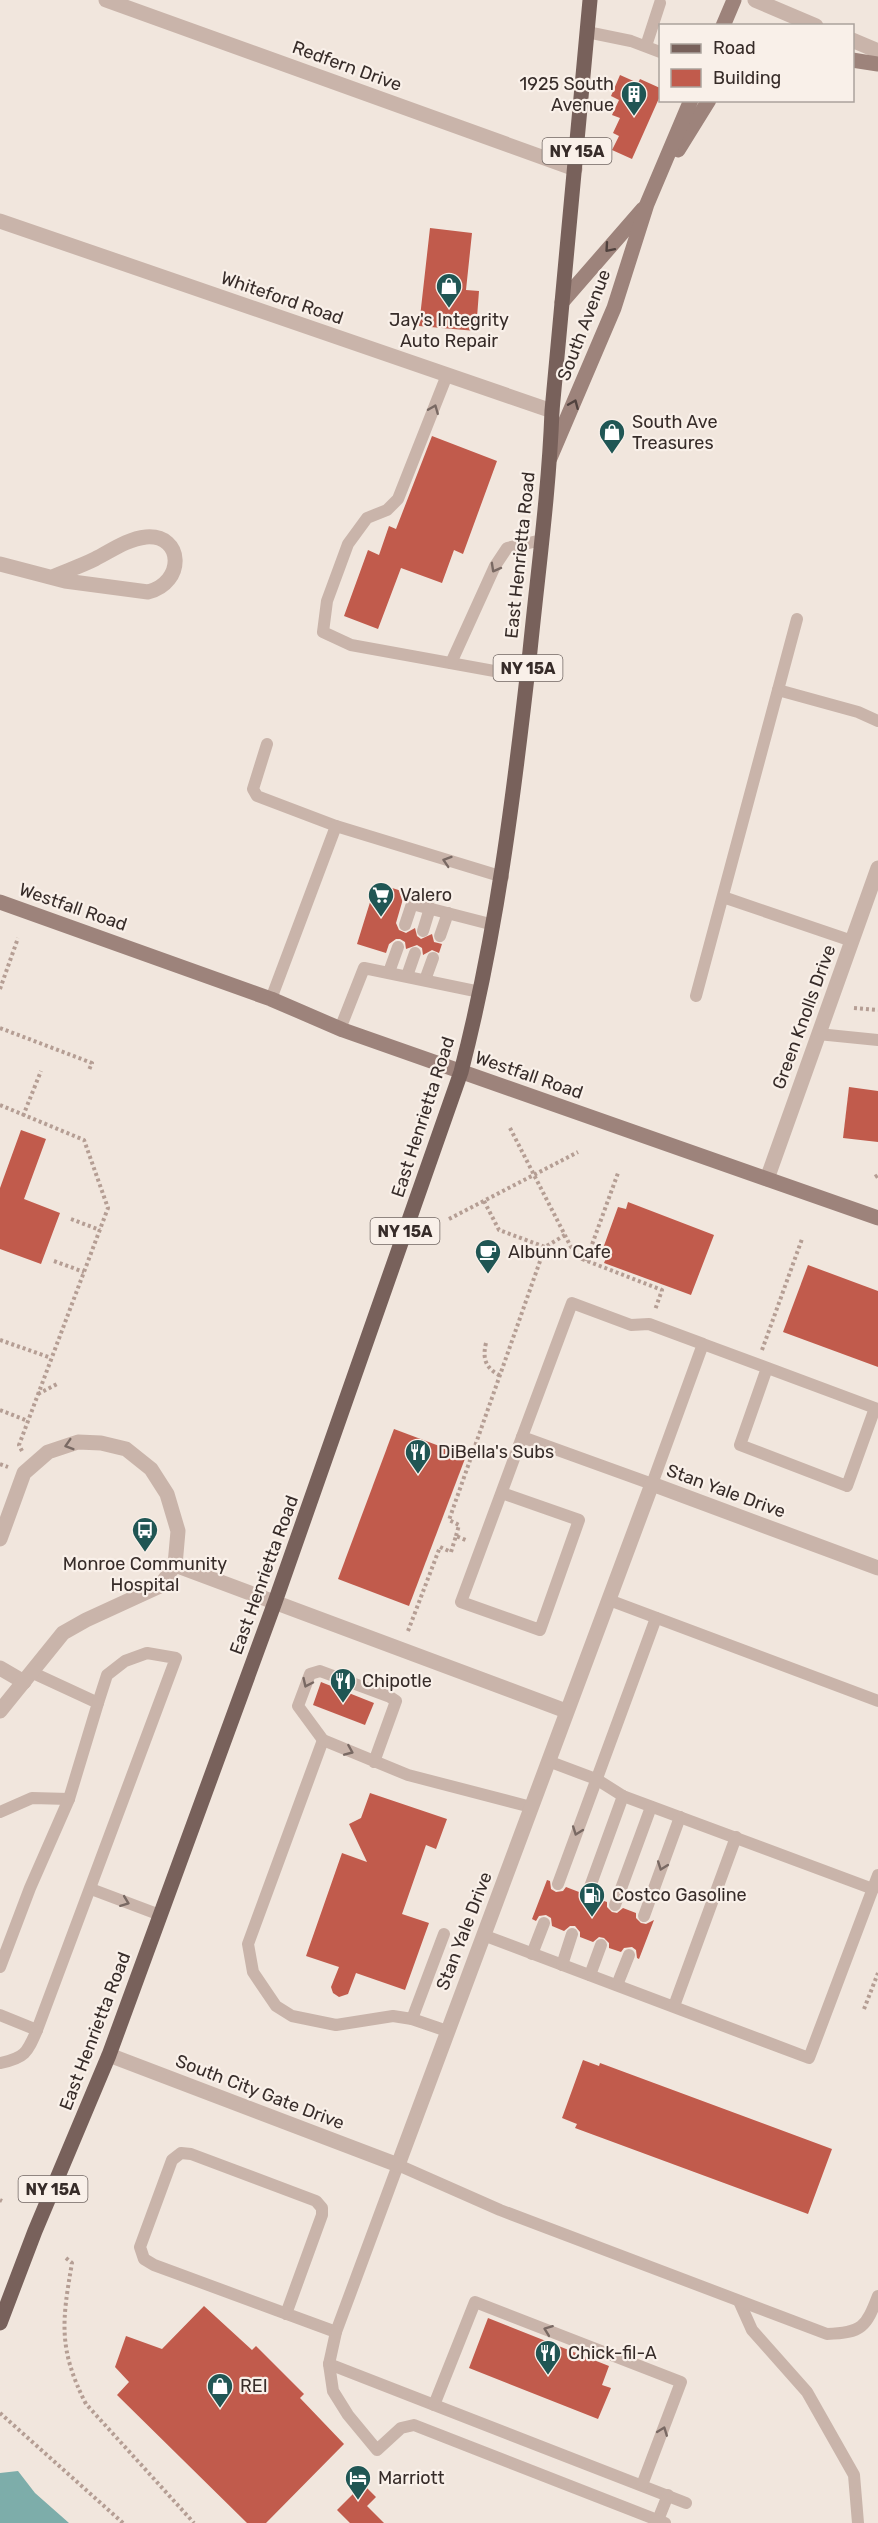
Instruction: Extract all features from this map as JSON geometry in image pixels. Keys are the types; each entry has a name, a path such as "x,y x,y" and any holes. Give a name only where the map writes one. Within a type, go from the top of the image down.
{"main road":[{"name":"East Henrietta Road","path":"0,2323 35,2231 109,2055 275,1602 461,1072 503,878 542,540 590,0"}],"street":[{"name":"Redfern Drive","path":"106,0 575,169"},
{"path":"724,24 734,0"},
{"path":"755,0 811,24"},
{"path":"854,41 878,51"},
{"path":"854,60 878,64"},
{"name":"South Avenue","path":"550,458 615,309 647,204 690,102"},
{"path":"654,188 708,102"},
{"name":"South Avenue","path":"562,302 647,204"},
{"name":"Whiteford Road","path":"0,222 552,411"},
{"path":"0,564 52,577 97,586 148,592 160,589 168,581 176,561 173,550 166,542 157,537 146,537 123,544 94,560 52,577"},
{"name":"Green Knolls Drive","path":"767,1179 878,868"},
{"name":"Westfall Road","path":"0,902 271,999 340,1029 878,1218"},
{"path":"0,1539 24,1473 48,1452 78,1442 101,1443 126,1449 151,1469 167,1494 178,1531 175,1565 160,1586 63,1633 0,1711"},
{"name":"Stan Yale Drive","path":"398,2165 652,1484 878,1568"},
{"path":"175,1565 566,1710"},
{"path":"0,1668 28,1677"},
{"name":"South City Gate Drive","path":"109,2055 398,2165"}],"lane":[{"path":"646,46 660,3"},
{"path":"587,32 631,41 659,52"},
{"path":"447,375 398,499 387,510 367,519 348,544 327,601 323,632 351,645 527,677"},
{"path":"451,663 495,566 507,549 542,540"},
{"path":"696,996 798,619"},
{"path":"778,690 858,712 878,721"},
{"path":"267,744 254,789 257,796 336,826 503,878"},
{"path":"271,999 336,826"},
{"path":"723,897 852,941"},
{"path":"405,925 412,904 494,926"},
{"path":"423,931 430,908"},
{"path":"440,936 448,913"},
{"path":"389,972 398,947"},
{"path":"407,976 416,952"},
{"path":"425,980 433,958"},
{"path":"340,1029 364,968 480,992"},
{"path":"818,1034 878,1040"},
{"path":"502,1492 579,1520 540,1630 462,1602 482,1546 522,1437 572,1303 631,1325 649,1324 875,1408 847,1486 740,1445 767,1368"},
{"path":"522,1437 652,1484 703,1344"},
{"path":"609,1600 878,1701"},
{"path":"558,1884 656,1618"},
{"path":"0,1967 30,1888 69,1798 107,1675 125,1661 147,1653 176,1658 28,2052 17,2060 0,2063"},
{"path":"374,1762 396,1701 320,1671 310,1674 298,1706 323,1740 374,1762 408,1775 531,1807"},
{"path":"28,1677 98,1703"},
{"path":"323,1740 248,1944 253,1972 276,2006 292,2016 336,2025 393,2016 412,2019 447,2031"},
{"path":"548,1761 596,1779 623,1796 873,1889"},
{"path":"587,1895 623,1796"},
{"path":"0,1812 33,1798 69,1798"},
{"path":"615,1905 651,1807"},
{"path":"644,1916 680,1817"},
{"path":"674,2006 736,1837"},
{"path":"483,1935 809,2058 878,1875"},
{"path":"91,1889 160,1916"},
{"path":"532,1954 544,1923"},
{"path":"412,2019 444,1934"},
{"path":"562,1965 572,1934"},
{"path":"590,1975 601,1945"},
{"path":"617,1985 629,1955"},
{"path":"0,2015 37,2030"},
{"path":"286,2314 322,2215 322,2208 316,2201 191,2154 181,2153 172,2160 140,2247 144,2259 154,2265 286,2314 336,2332"},
{"path":"668,2496 662,2522 414,2425 401,2428 377,2450 348,2415 333,2391 329,2364 336,2332 398,2165 500,2210 827,2334 850,2333 868,2320 878,2296"},
{"path":"740,2301 752,2330 807,2392 854,2475 858,2523"},
{"path":"434,2405 475,2302 659,2373 681,2382 642,2486"},
{"path":"329,2364 686,2503"}],"path":[{"path":"0,989 18,938"},
{"path":"854,1008 878,1010"},
{"path":"0,1028 92,1063 89,1070"},
{"path":"23,1116 41,1071"},
{"path":"0,1106 84,1140 108,1208 18,1445 22,1451"},
{"path":"510,1128 571,1247 586,1261 662,1290 654,1311 666,1314"},
{"path":"449,1219 578,1152"},
{"path":"586,1261 618,1173"},
{"path":"484,1201 499,1230 545,1247"},
{"path":"71,1219 100,1230"},
{"path":"408,1631 440,1547 451,1552 459,1525 449,1520 545,1247 565,1235"},
{"path":"753,1347 763,1351 802,1239"},
{"path":"54,1261 84,1272"},
{"path":"0,1340 51,1358"},
{"path":"486,1343 485,1363 491,1371 501,1376"},
{"path":"38,1395 57,1384"},
{"path":"0,1410 28,1421"},
{"path":"0,1464 9,1467"},
{"path":"456,1536 482,1546"},
{"path":"864,2009 878,1973"},
{"path":"66,2258 72,2263 64,2308 64,2337 69,2367 78,2389 86,2404 194,2523"},
{"path":"0,2413 123,2523"}],"water":[{"path":"18,2471 35,2493 69,2523 0,2523 0,2473"}],"building":[{"name":"1925 South Avenue","path":"620,75 638,83 640,79 659,88 659,98 632,159 612,150 619,136 613,133 620,118 612,115 619,100 611,96"},
{"path":"430,228 472,233 466,290 479,291 476,331 419,326"},
{"path":"432,436 497,461 463,554 454,550 442,583 401,568 378,629 344,616 368,550 379,555 389,526 396,529"},
{"name":"Valero","path":"376,883 405,892 396,923 399,930 406,933 415,928 417,936 421,939 432,934 434,942 442,944 439,953 432,950 423,955 422,948 417,945 406,949 405,942 400,939 389,944 386,953 357,944"},
{"path":"849,1087 878,1091 878,1142 843,1138"},
{"path":"21,1130 46,1139 24,1199 60,1213 41,1264 0,1249 0,1188"},
{"path":"628,1202 714,1235 691,1295 604,1263 607,1256 601,1254 618,1207 626,1209"},
{"path":"808,1265 878,1291 878,1367 783,1332"},
{"path":"394,1429 466,1456 409,1606 338,1579"},
{"name":"Chipotle","path":"321,1682 374,1703 365,1725 313,1705"},
{"path":"370,1793 447,1819 436,1849 426,1845 402,1914 429,1923 405,1990 356,1973 348,1994 339,1997 333,1993 331,1987 339,1967 306,1956 342,1853 367,1862 349,1824 361,1818"},
{"path":"547,1880 550,1881 551,1889 556,1892 563,1891 566,1887 579,1892 579,1897 584,1902 589,1903 595,1898 607,1902 607,1907 612,1912 617,1913 623,1908 636,1913 636,1918 641,1923 646,1924 654,1920 639,1959 636,1950 632,1947 624,1948 621,1952 609,1948 609,1943 604,1938 599,1937 593,1942 580,1937 580,1932 575,1926 570,1926 564,1931 552,1926 551,1918 546,1915 539,1916 536,1921 532,1919"},
{"path":"583,2060 599,2066 600,2063 832,2149 808,2214 575,2128 577,2124 562,2118"},
{"name":"REI","path":"204,2306 252,2350 256,2346 304,2394 300,2398 344,2444 266,2523 247,2523 117,2395 129,2382 115,2367 126,2336 162,2349"},
{"name":"Chick-fil-A","path":"488,2318 609,2366 602,2385 611,2388 598,2419 469,2368"},
{"name":"Marriott","path":"363,2484 376,2497 367,2506 384,2523 350,2523 337,2510"}],"place":[{"name":"1925 South Avenue","path":"634,117"},
{"name":"Jay's Integrity Auto Repair","path":"449,309"},
{"name":"South Ave Treasures","path":"612,455"},
{"name":"Valero","path":"381,918"},
{"name":"Albunn Cafe","path":"488,1275"},
{"name":"DiBella's Subs","path":"418,1475"},
{"name":"Monroe Community Hospital","path":"145,1553"},
{"name":"Chipotle","path":"343,1704"},
{"name":"Costco Gasoline","path":"592,1918"},
{"name":"Chick-fil-A","path":"548,2376"},
{"name":"REI","path":"220,2409"},
{"name":"Marriott","path":"358,2501"}]}
